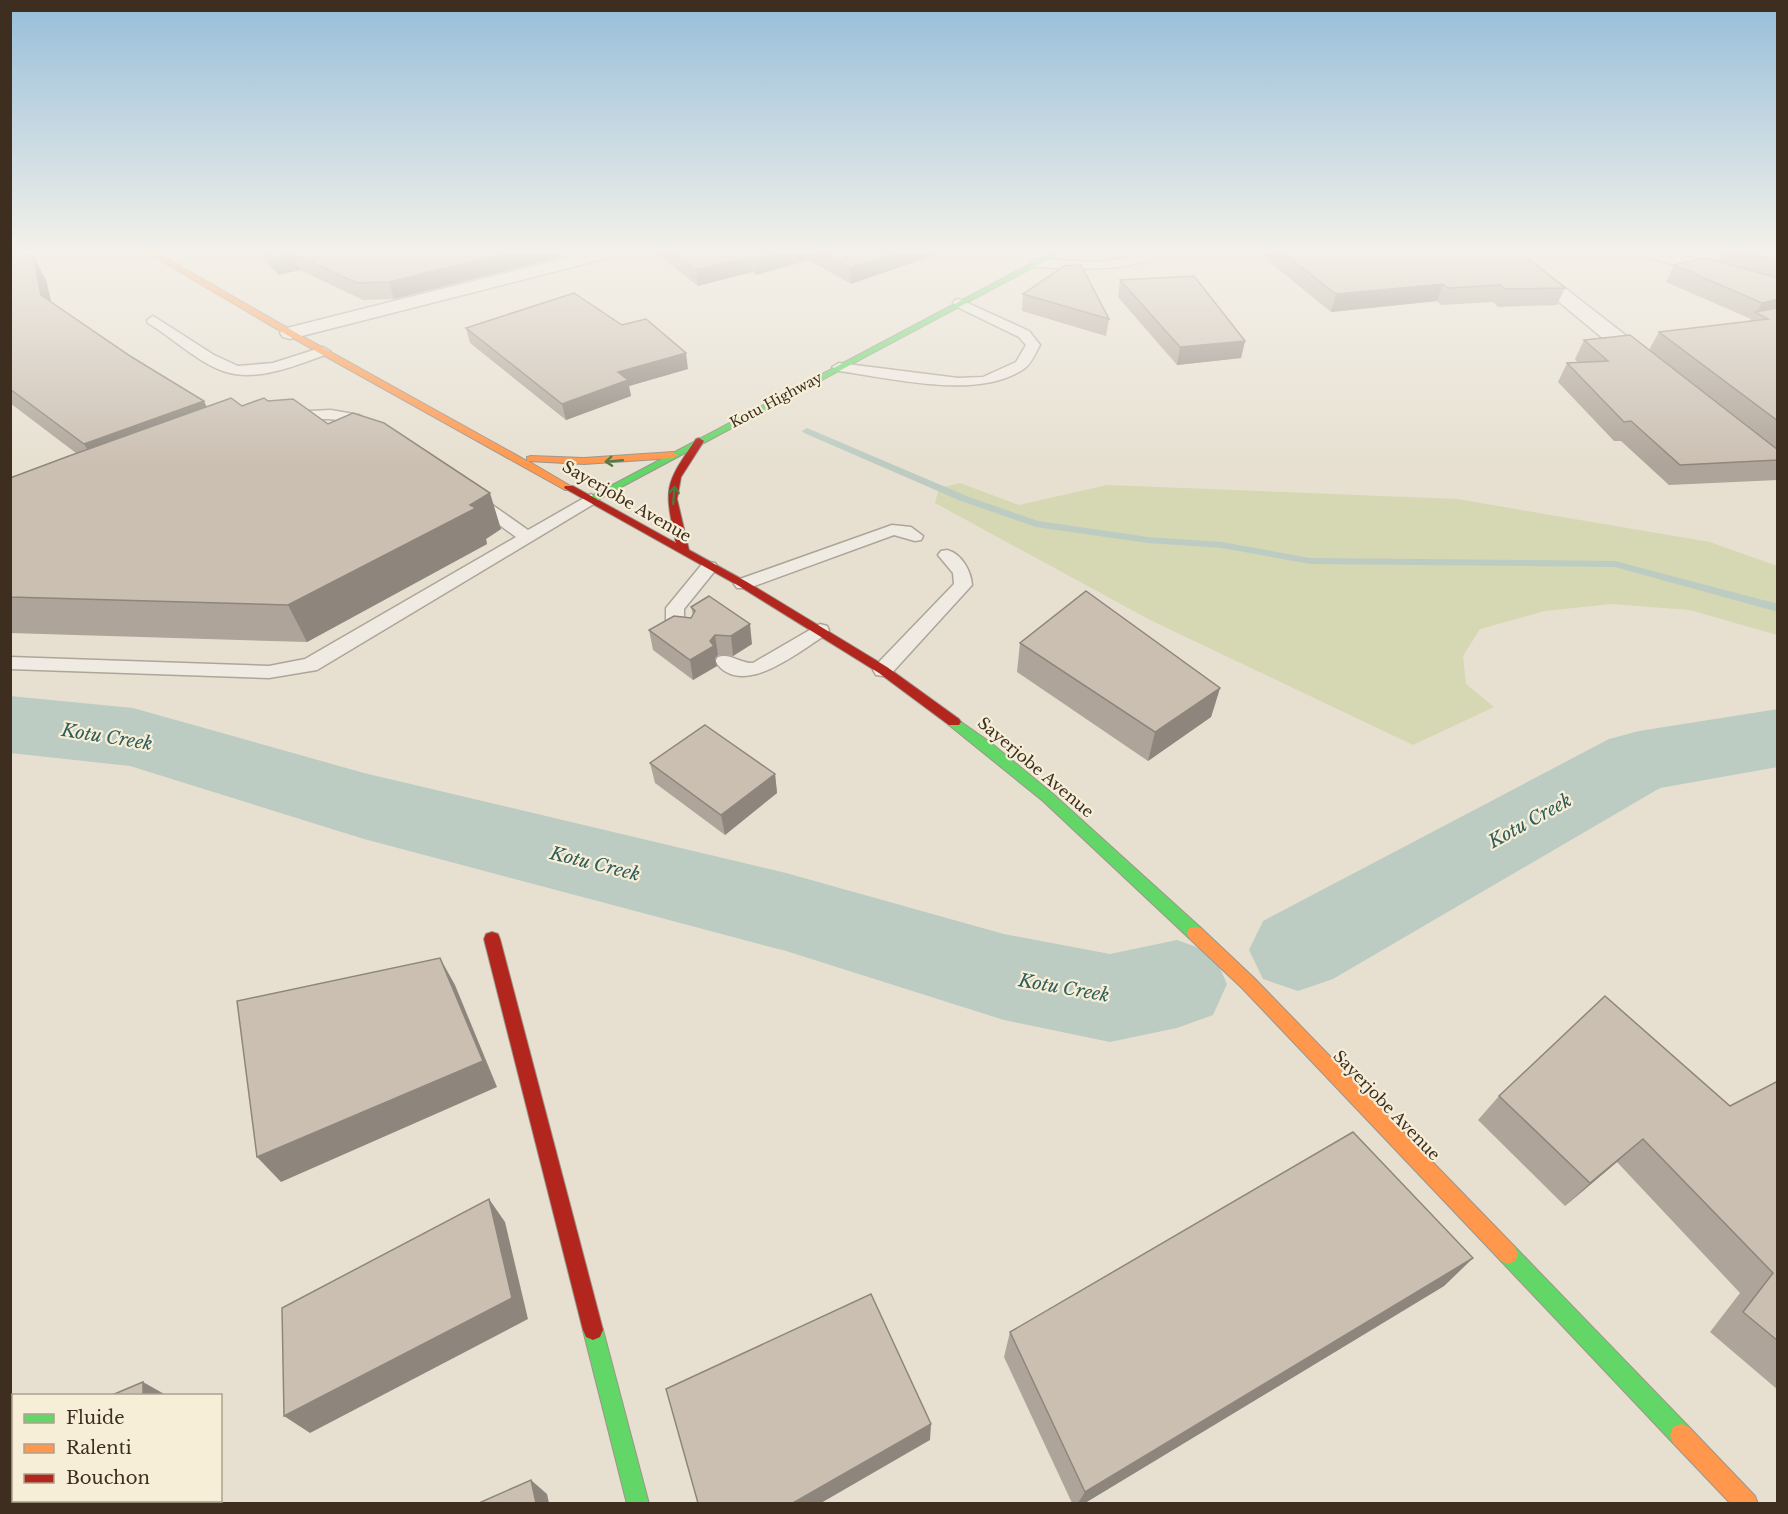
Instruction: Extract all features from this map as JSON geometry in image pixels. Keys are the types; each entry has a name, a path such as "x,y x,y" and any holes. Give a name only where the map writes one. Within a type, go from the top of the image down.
{"main road":[{"name":"Sayerjobe Avenue","path":"274,324 743,584 883,670 1002,757 1104,847 1248,983 1747,1503"},
{"name":"Kotu Highway","path":"591,499 920,324"},
{"path":"684,552 672,499 676,477 699,441"},
{"path":"515,457 570,463 673,455"},
{"path":"492,939 638,1503"}],"street":[{"path":"290,333 327,324"},
{"path":"1598,324 1666,378"}],"lane":[{"path":"159,324 230,369 253,370 280,366 323,351"},
{"path":"839,367 958,382 985,381 1021,365 1033,345 1024,334 1002,324"},
{"path":"268,418 305,413 343,416 354,418 383,438"},
{"path":"461,490 528,537"},
{"path":"10,663 269,672 310,665 591,499"},
{"path":"743,584 892,530 905,531 915,536"},
{"path":"883,670 963,585 962,572 948,555"},
{"path":"687,631 675,621 675,608 709,567"},
{"path":"725,661 741,670 757,669 820,630"}],"green space":[{"path":"960,483 1019,505 1107,485 1457,499 1710,542 1777,566 1777,635 1690,610 1611,604 1545,611 1480,629 1463,656 1466,684 1494,707 1413,745 1150,620 935,503 939,488"}],"building":[{"path":"10,324 83,324 130,356 204,401 84,444 10,389"},
{"path":"479,324 651,324 686,353 618,372 628,380 562,404 466,328"},
{"path":"1159,324 1231,324 1245,341 1180,347"},
{"path":"1729,324 1778,324 1778,421 1659,332"},
{"path":"1630,335 1778,450 1778,460 1680,465 1631,421 1624,422 1567,363 1608,361 1584,340"},
{"path":"231,398 242,406 264,398 268,401 293,399 328,424 353,413 384,423 490,493 470,505 476,508 288,605 10,597 10,478"},
{"path":"1086,591 1220,688 1155,732 1020,643"},
{"path":"709,596 750,624 731,636 715,635 710,641 714,646 690,660 649,630 674,616 691,618 695,611 691,607"},
{"path":"705,725 775,774 721,815 650,763"},
{"path":"440,958 483,1061 257,1157 237,1001"},
{"path":"1605,996 1730,1106 1778,1081 1778,1341 1743,1312 1773,1273 1643,1139 1590,1183 1499,1096"},
{"path":"1353,1132 1473,1258 1085,1492 1010,1332"},
{"path":"489,1199 512,1298 284,1416 282,1308"},
{"path":"871,1294 931,1424 793,1503 698,1503 666,1389"},
{"path":"143,1382 143,1394 114,1394"},
{"path":"10,1438 12,1438 12,1502 141,1503 10,1503"},
{"path":"531,1480 536,1503 479,1503"}],"waterway":[{"path":"807,431 965,499 1036,524 1148,540 1222,545 1310,561 1615,564 1778,608"},
{"name":"Kotu Creek","path":"10,724 133,737 364,806 786,912 1004,977 1110,998 1177,984"},
{"name":"Kotu Creek","path":"1298,950 1639,761 1778,738"}],"traffic: fast":[{"path":"591,499 922,324"},
{"path":"954,722 1048,797 1195,933"},
{"path":"1508,1254 1681,1435"},
{"path":"593,1330 638,1504"}],"traffic: slow":[{"path":"274,324 569,488"},
{"path":"531,459 584,461 673,455"},
{"path":"1195,933 1248,983 1508,1254"},
{"path":"1681,1435 1747,1504"}],"traffic: jam":[{"path":"684,552 672,499 676,477 699,441"},
{"path":"569,488 743,584 883,670 954,722"},
{"path":"492,939 593,1330"}]}
